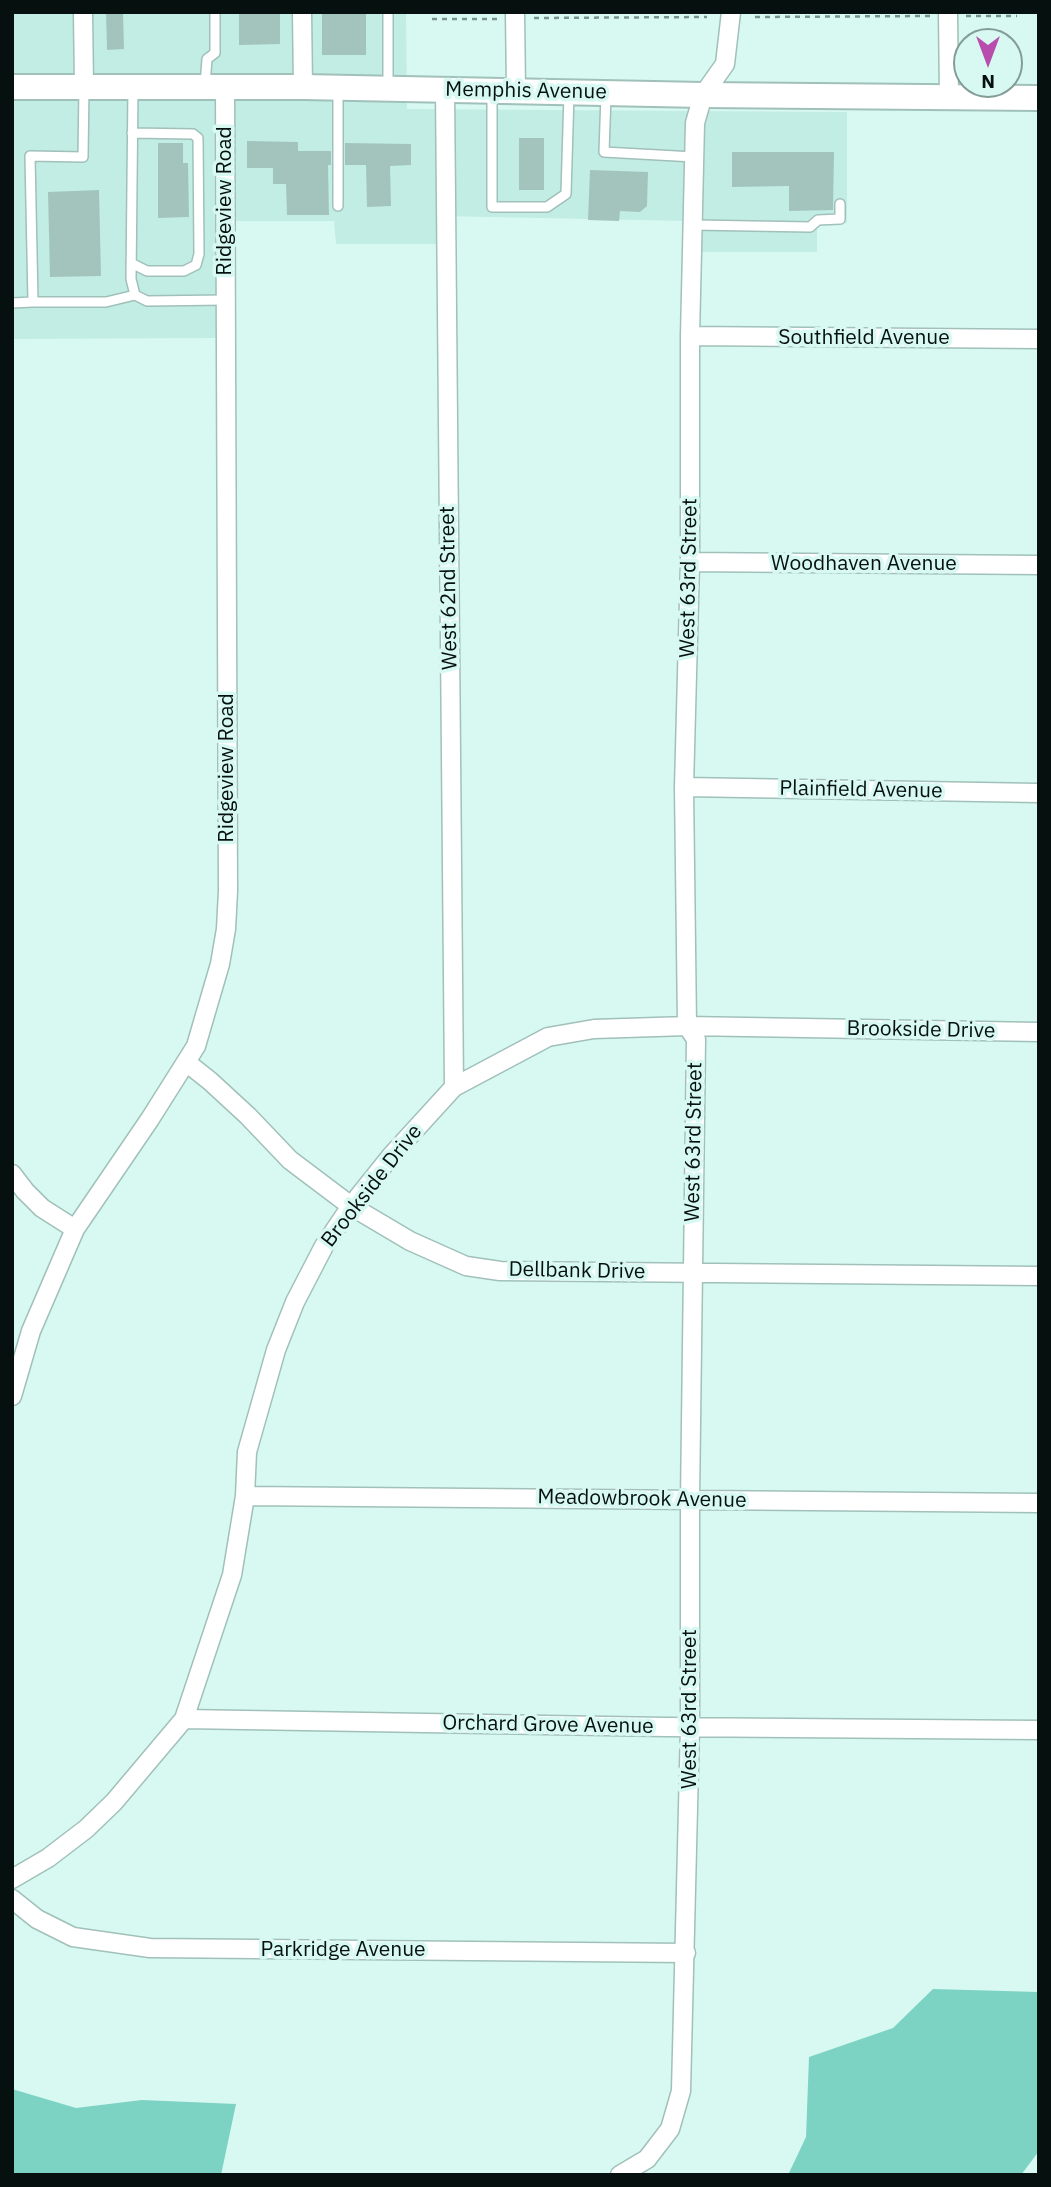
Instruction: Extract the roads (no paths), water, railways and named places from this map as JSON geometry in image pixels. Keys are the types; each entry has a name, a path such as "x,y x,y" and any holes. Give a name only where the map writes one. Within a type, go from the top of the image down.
{"main road":[{"name":"Memphis Avenue","path":"12,87 215,86 1039,98"}],"street":[{"path":"83,12 84,86"},
{"path":"302,12 303,87"},
{"name":"West 63rd Street","path":"620,2175 647,2159 670,2129 681,2091 690,1727 696,1039 687,1026 684,787 690,562 690,336 695,123 704,95 725,65 731,12"},
{"path":"504,90 508,15"},
{"path":"949,15 949,98"},
{"name":"Ridgeview Road","path":"12,1396 31,1331 75,1229 196,1046 226,929 226,300 215,86"},
{"name":"West 62nd Street","path":"445,89 454,1087"},
{"name":"Southfield Avenue","path":"690,336 1039,339"},
{"name":"Woodhaven Avenue","path":"690,562 1039,565"},
{"name":"Plainfield Avenue","path":"684,787 1039,793"},
{"name":"Brookside Drive","path":"12,1879 48,1858 86,1829 114,1802 184,1719 232,1575 244,1496 247,1452 276,1350 295,1302 324,1245 351,1206 391,1156 454,1087 548,1037 594,1029 687,1026 1039,1032"},
{"name":"Dellbank Drive","path":"186,1062 248,1116 290,1160 351,1206 410,1241 466,1266 500,1270 1039,1276"},
{"path":"12,1174 41,1208 75,1229"},
{"name":"Meadowbrook Avenue","path":"244,1496 1039,1503"},
{"name":"Orchard Grove Avenue","path":"184,1719 1039,1730"},
{"name":"Parkridge Avenue","path":"12,1899 37,1919 73,1937 150,1948 686,1952"}],"lane":[{"path":"215,12 215,53 207,59 215,86"},
{"path":"388,12 388,88"},
{"path":"33,302 30,156 83,157 84,86"},
{"path":"133,86 131,279 135,295"},
{"path":"338,88 338,206"},
{"path":"504,90 492,208 547,207 566,194 569,92"},
{"path":"606,93 604,152 696,158"},
{"path":"131,263 147,271 184,271 196,265 199,254 198,138 193,134 132,133"},
{"path":"694,225 810,227 818,220 840,219 840,204"},
{"path":"12,303 106,302 135,295 147,301 226,300"}]}
